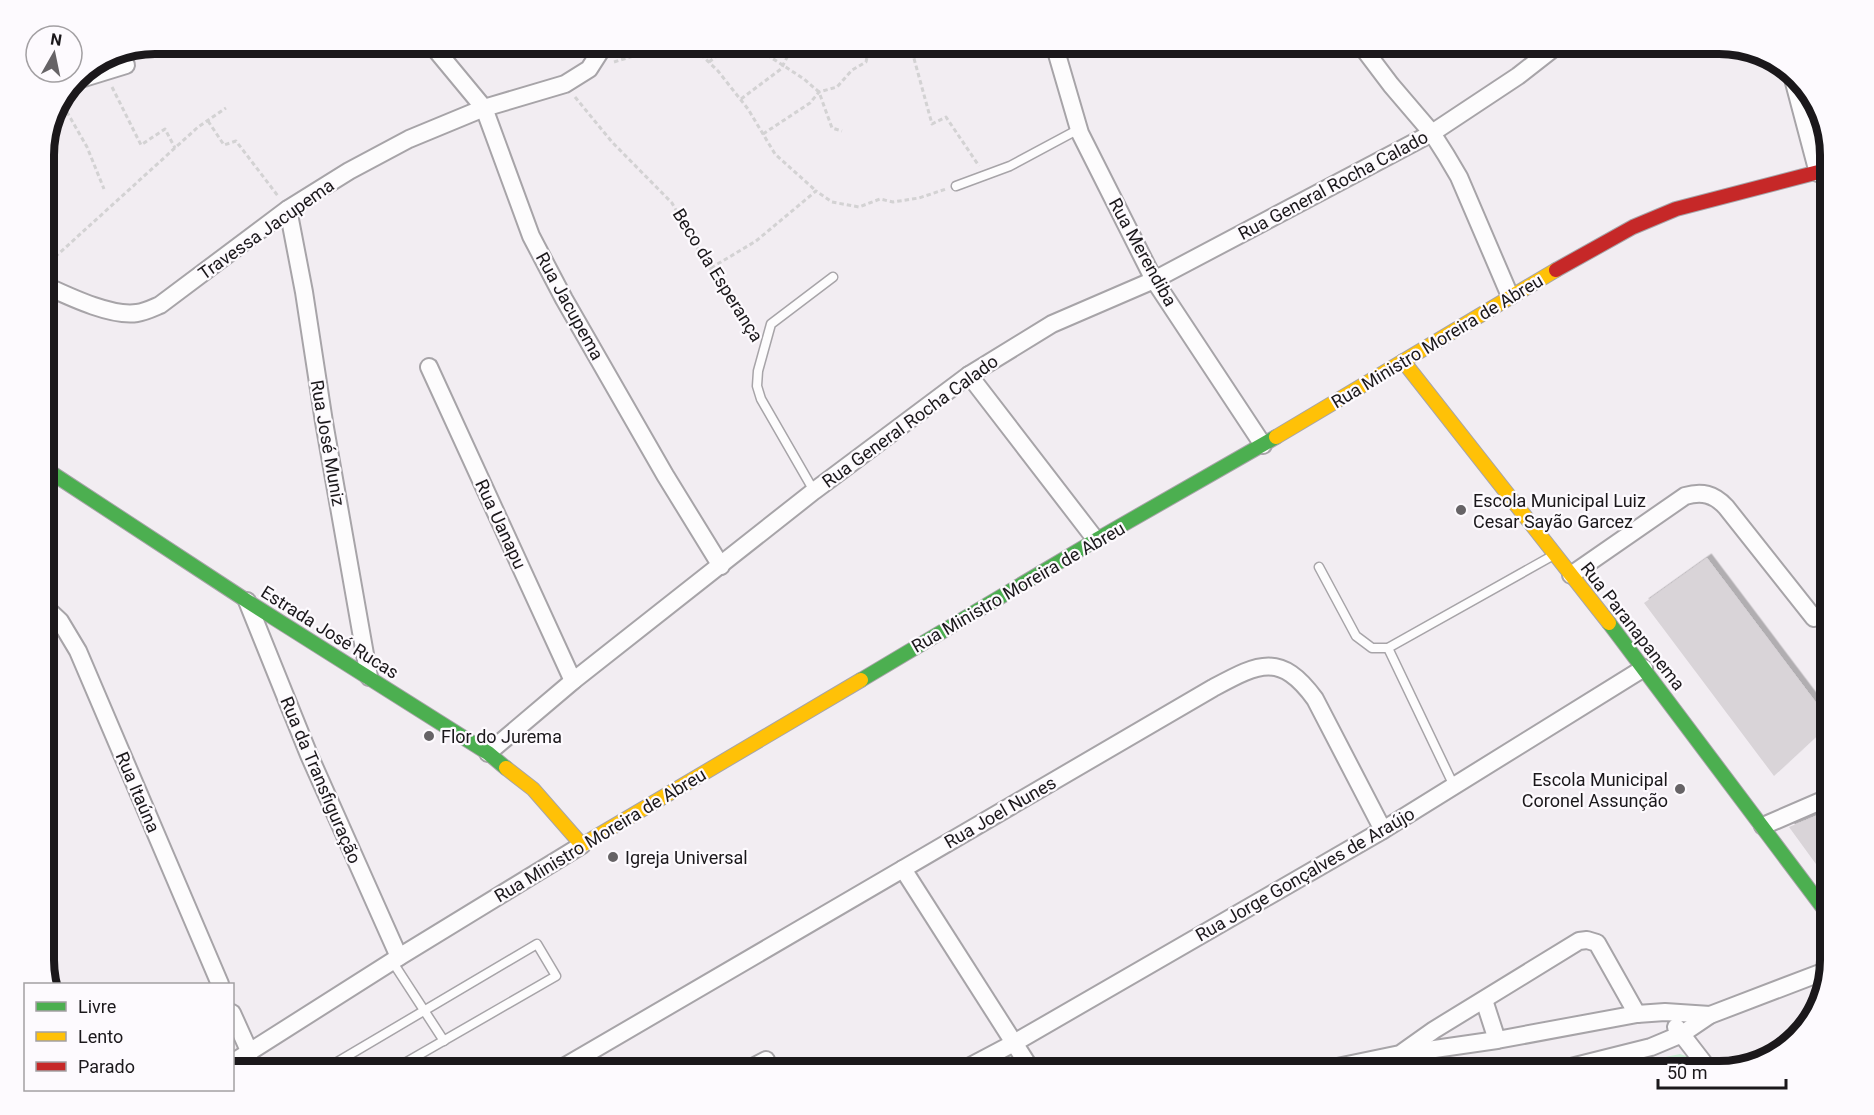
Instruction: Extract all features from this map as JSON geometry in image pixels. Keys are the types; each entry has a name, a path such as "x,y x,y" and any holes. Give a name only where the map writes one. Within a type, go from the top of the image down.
{"street":[{"name":"Rua Jacupema","path":"439,54 484,108 531,236 665,475 721,566"},
{"path":"589,69 599,54"},
{"name":"Rua Merendiba","path":"1057,54 1079,129 1154,280 1263,445"},
{"path":"1368,54 1432,133 1458,177 1510,296"},
{"name":"Rua General Rocha Calado","path":"488,753 573,681 814,491 969,375 1052,324 1154,280 1432,133 1518,76 1546,54"},
{"path":"94,74 126,65"},
{"name":"Travessa Jacupema","path":"54,289 80,301 116,312 137,313 159,305 288,209 349,171 409,139 484,108 565,84 589,69"},
{"path":"1798,92 1820,159"},
{"name":"Rua Ministro Moreira de Abreu","path":"236,1061 582,844 1096,540 1263,445 1510,296 1633,227 1676,209 1820,172"},
{"name":"Rua José Muniz","path":"288,209 369,677"},
{"name":"Rua Paranapanema","path":"1403,361 1644,668 1820,903"},
{"name":"Rua Uanapu","path":"429,367 573,681"},
{"path":"969,375 1096,540"},
{"name":"Estrada José Rucas","path":"54,475 247,601 488,753 533,789 582,844"},
{"path":"1571,575 1685,496 1694,493 1707,494 1718,498 1726,507 1814,618"},
{"name":"Rua da Transfiguração","path":"247,601 309,756 396,959"},
{"name":"Rua Itaúna","path":"54,615 60,621 78,651 220,983"},
{"name":"Rua Joel Nunes","path":"574,1061 1214,688 1243,672 1263,665 1282,668 1302,682 1315,699 1383,830"},
{"name":"Rua Jorge Gonçalves de Araújo","path":"980,1061 1383,830 1644,668"},
{"path":"1763,826 1820,801"},
{"path":"903,869 1026,1061"},
{"path":"1400,1054 1434,1030 1579,941 1587,940 1597,943 1637,1014"},
{"path":"1599,1061 1651,1047 1682,1034 1710,1015 1819,973"},
{"path":"1484,1000 1497,1040"},
{"path":"1366,1061 1637,1014 1665,1012 1710,1015"},
{"path":"1665,1012 1702,1061"},
{"path":"234,1017 250,1053"}],"lane":[{"path":"956,186 1010,166 1079,129"},
{"path":"764,347 771,324 833,277"},
{"name":"Beco da Esperança","path":"764,347 757,386 761,399 814,491"},
{"path":"1318,567 1356,636 1372,648 1388,648 1555,554"},
{"path":"1388,648 1454,786"},
{"path":"339,1061 537,944 556,976 409,1061"},
{"path":"396,959 424,1011 444,1041"}],"path":[{"path":"589,69 639,54"},
{"path":"701,54 741,99 775,154 816,191 832,202 859,207 880,199 892,202 919,198 956,186"},
{"path":"709,62 719,54"},
{"path":"765,54 804,79 819,92 832,128 842,131"},
{"path":"741,99 781,69 789,54"},
{"path":"763,134 810,103 819,92 837,87 852,70 866,62 868,54"},
{"path":"913,54 932,124 946,117 985,175"},
{"path":"105,71 141,145 165,129 175,148"},
{"name":"Beco da Esperança","path":"565,84 612,142 672,203 711,268 764,347"},
{"path":"54,258 175,148 226,108"},
{"path":"66,109 87,147 104,189"},
{"path":"208,121 224,146 236,141 288,209"},
{"path":"711,268 756,241 816,191"}],"green space":[{"path":"1010,1050 1018,1061 989,1061"},
{"path":"1680,1054 1700,1061 1646,1061"}],"building":[{"path":"1707,558 1820,708 1820,733 1774,776 1644,603"},
{"path":"1820,814 1820,870 1789,827"}],"traffic: fast":[{"path":"861,680 1096,540 1276,437"},
{"path":"54,475 247,601 488,753 506,768"},
{"path":"1609,623 1820,904"}],"traffic: slow":[{"path":"1276,437 1556,270"},
{"path":"1403,361 1609,623"},
{"path":"506,768 533,789 582,845 861,680"}],"traffic: jam":[{"path":"1556,270 1633,227 1676,209 1820,172"}],"place":[{"name":"Escola Municipal Luiz Cesar Sayão Garcez","path":"1461,510"},
{"name":"Flor do Jurema","path":"429,736"},
{"name":"Escola Municipal Coronel Assunção","path":"1680,789"},
{"name":"Igreja Universal","path":"613,857"}]}
